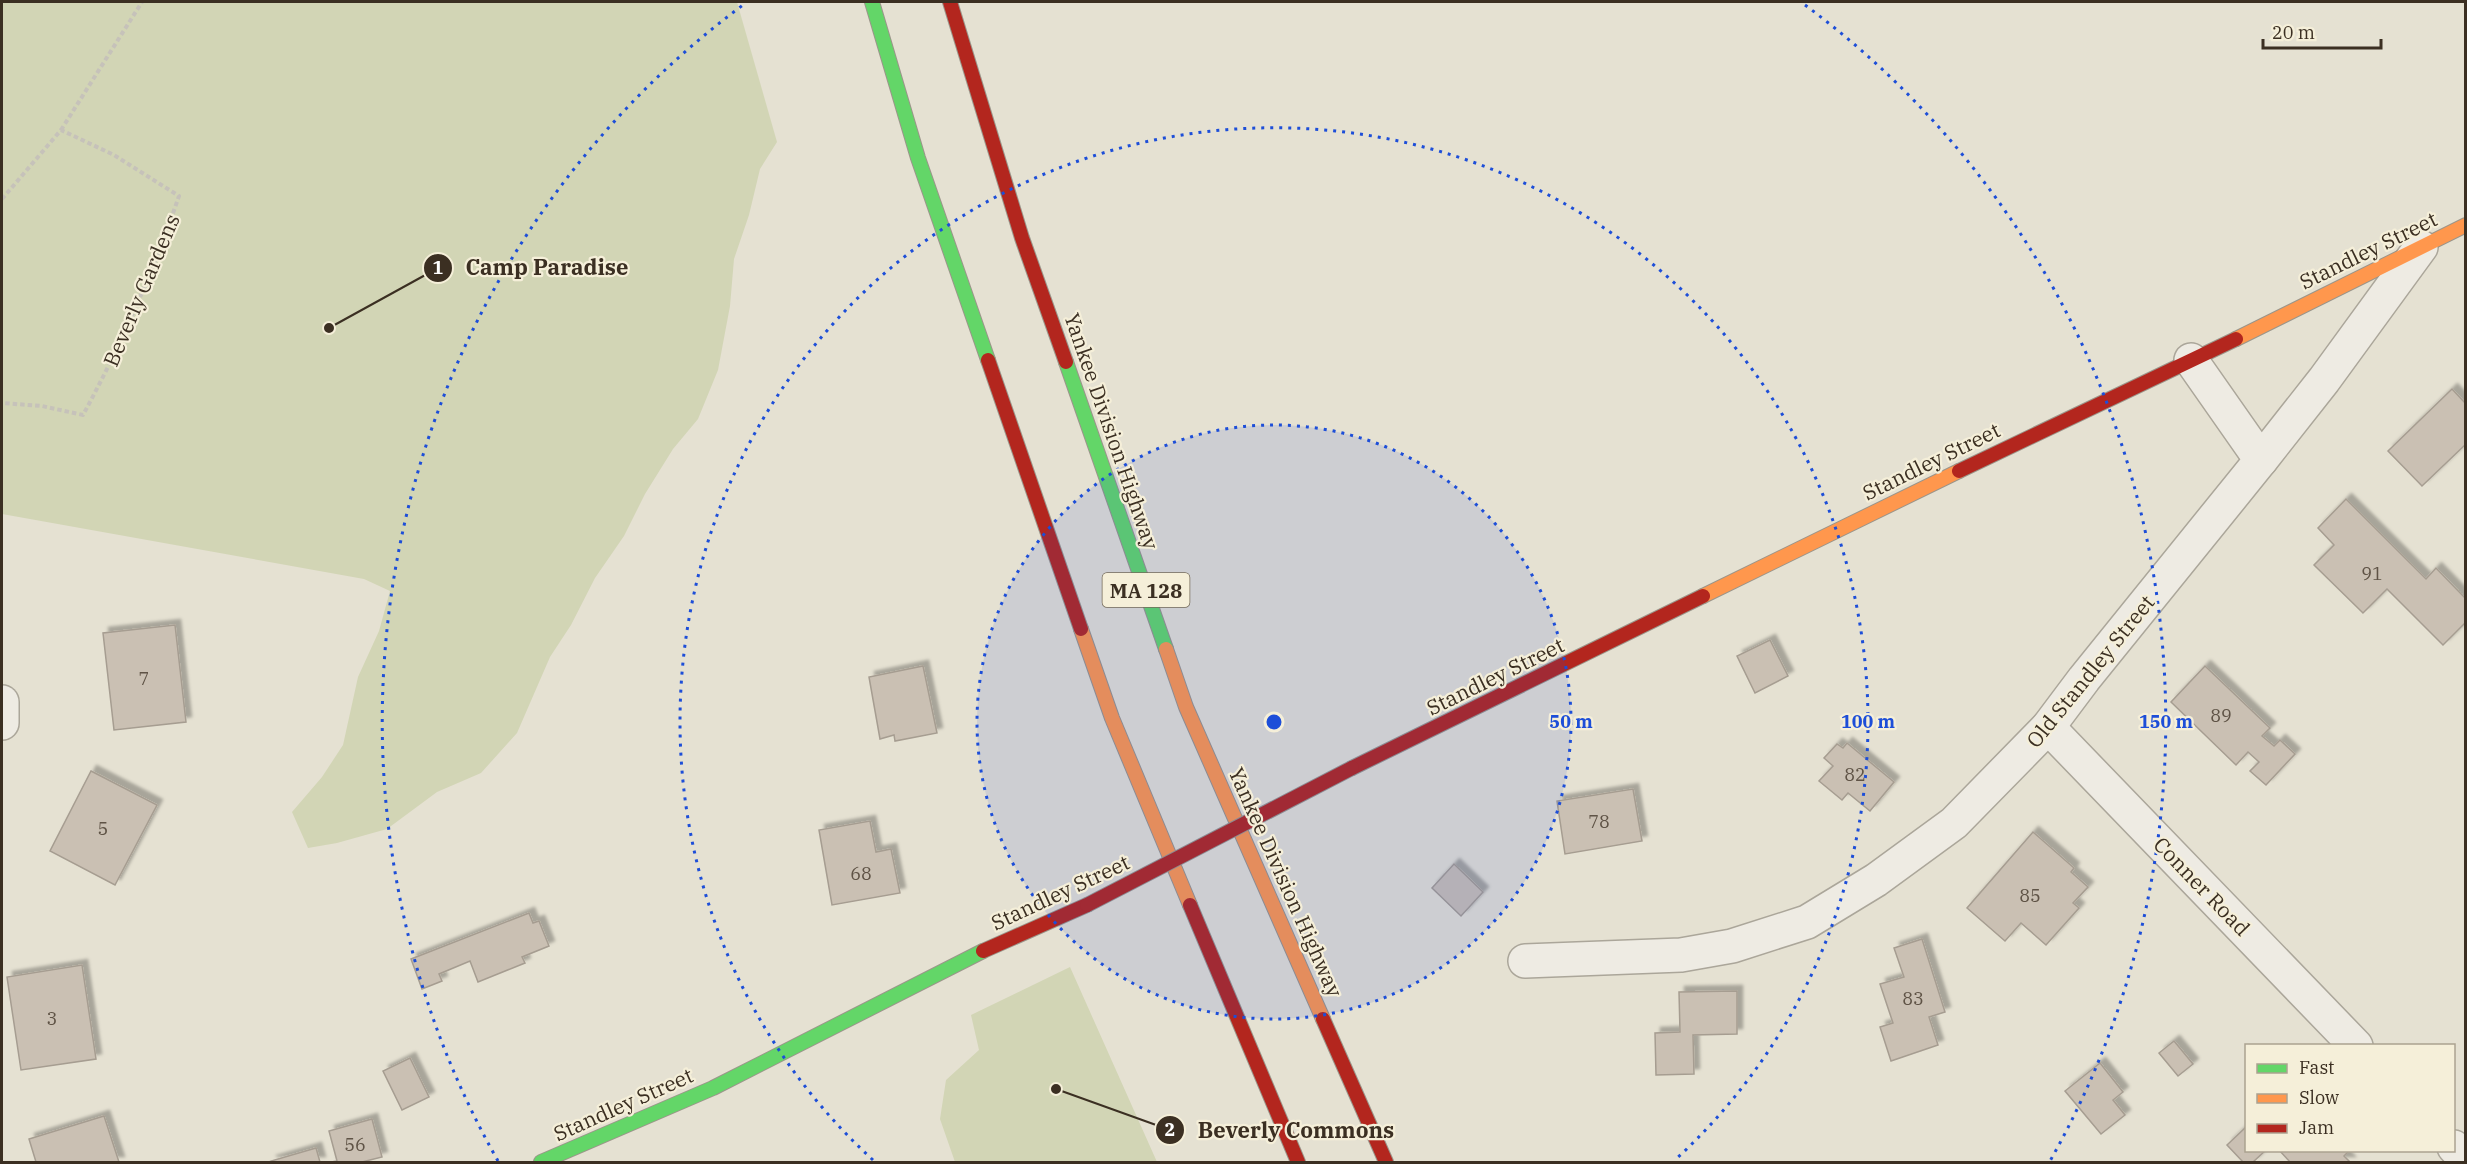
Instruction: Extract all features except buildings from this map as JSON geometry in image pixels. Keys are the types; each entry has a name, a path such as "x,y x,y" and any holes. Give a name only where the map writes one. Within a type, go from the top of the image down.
{"main road":[{"name":"MA 128","path":"872,2 918,158 1112,718 1298,1162"},
{"name":"Yankee Division Highway","path":"950,2 1022,238 1186,706 1386,1162"},
{"name":"Standley Street","path":"542,1162 713,1088 957,962 1087,905 1352,768 1625,636 1870,513 2191,360 2466,225"}],"street":[{"name":"Old Standley Street","path":"1525,961 1681,955 1732,946 1807,922 1876,880 1954,823 2048,728 2084,679 2324,380 2421,247"},
{"path":"2191,360 2261,460"},
{"path":"2,702 2,723"},
{"name":"Conner Road","path":"2048,728 2354,1044"},
{"path":"2455,1148 2466,1160"}],"path":[{"path":"2,199 61,130 142,2"},
{"name":"Beverly Gardens","path":"2,403 42,406 83,415 109,367 154,266 179,196 114,155 61,130"}],"green space":[{"path":"2,2 737,2 777,142 760,169 749,215 734,259 730,306 718,370 698,419 673,449 645,494 624,536 595,578 571,625 550,657 517,733 481,773 437,792 387,829 337,843 308,848 292,812 322,777 343,745 358,677 379,631 390,591 364,579 2,514"},
{"path":"1070,967 1157,1162 955,1162 940,1119 946,1080 979,1050 971,1015"}],"traffic: fast":[{"path":"872,2 918,158 988,360"},
{"path":"1066,362 1166,649"},
{"path":"541,1162 713,1088 983,951"}],"traffic: slow":[{"path":"2236,339 2466,225"},
{"path":"1703,596 1959,471"},
{"path":"1081,629 1112,718 1190,905"},
{"path":"1166,649 1186,707 1323,1019"}],"traffic: jam":[{"path":"950,2 1022,238 1066,362"},
{"path":"1959,471 2236,339"},
{"path":"988,360 1081,629"},
{"path":"1352,768 1703,596"},
{"path":"1087,905 1352,768"},
{"path":"983,951 1087,905"},
{"path":"1190,905 1298,1162"},
{"path":"1323,1019 1386,1162"}],"place":[{"name":"Camp Paradise","path":"329,328"},
{"name":"Beverly Commons","path":"1056,1089"}]}
